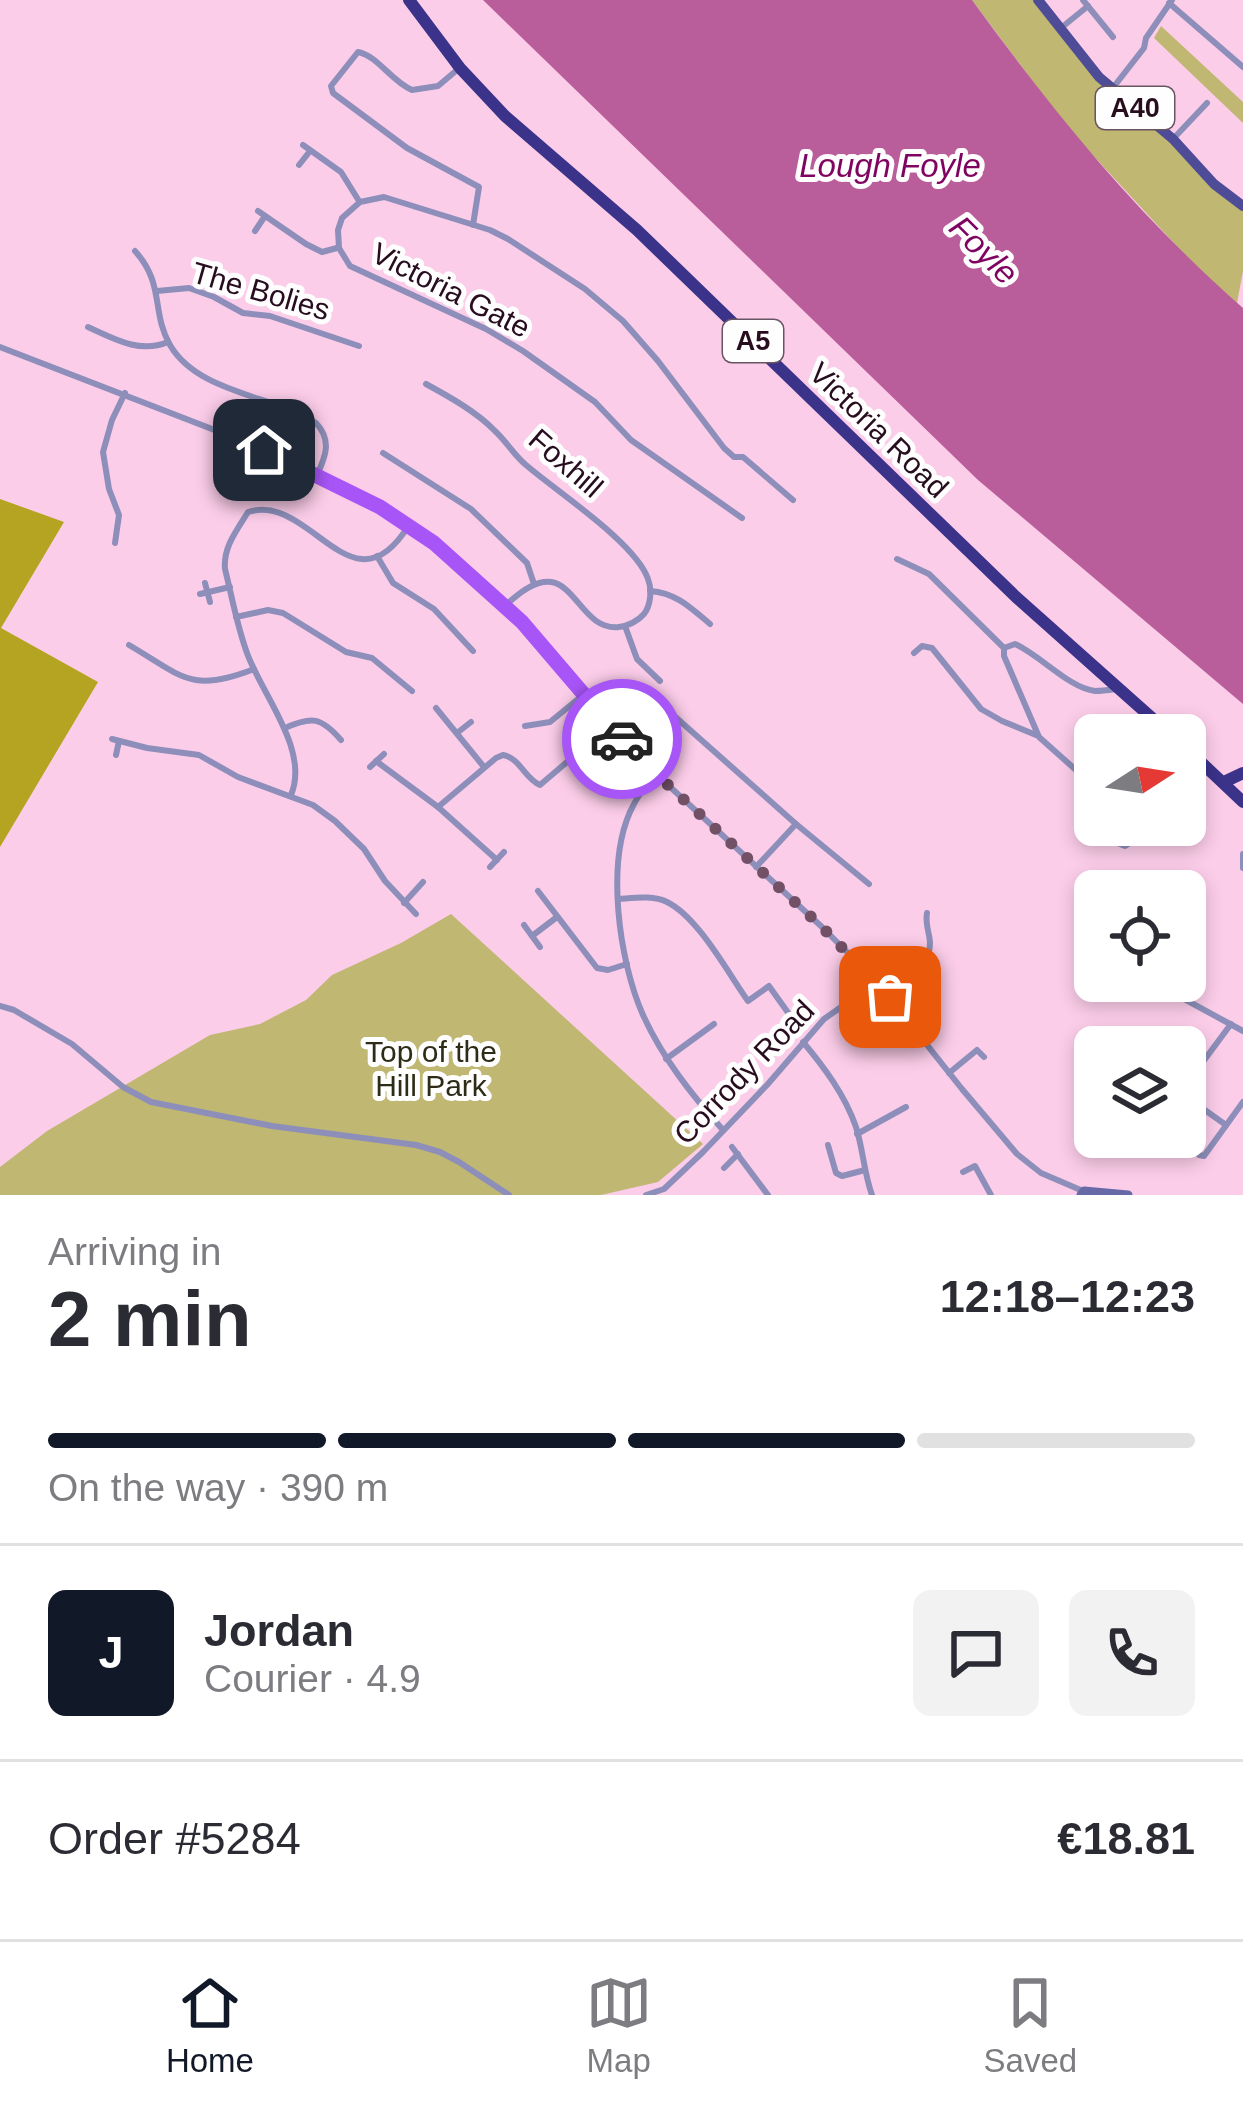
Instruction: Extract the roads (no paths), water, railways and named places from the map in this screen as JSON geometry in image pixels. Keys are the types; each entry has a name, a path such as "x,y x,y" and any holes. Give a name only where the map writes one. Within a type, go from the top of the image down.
{"highway":[{"name":"Victoria Road","path":"409,0 460,68 505,116 637,230 1016,597 1147,714"},
{"path":"1206,766 1241,797"},
{"path":"1224,782 1243,773"}],"main road":[{"name":"A40","path":"1038,0 1112,88 1173,140 1214,184 1242,204"}],"street":[{"path":"1112,88 1144,48 1170,2 1243,68"},
{"path":"1061,28 1086,3 1114,37"},
{"path":"460,68 438,86 412,90 387,74 370,55 358,52 331,86 407,148 479,187 473,225"},
{"path":"1173,140 1208,103"},
{"path":"299,165 306,148 341,172 360,202"},
{"name":"Victoria Gate","path":"742,518 631,440 595,403 523,351 350,266 338,248 342,218 360,202 384,197 508,239 604,303 658,361 724,448 734,457 743,457 793,500"},
{"path":"255,231 261,213 322,252 338,248"},
{"name":"The Bolies","path":"135,251 151,270 168,342"},
{"path":"134,266 143,259"},
{"name":"The Bolies","path":"157,291 189,288 243,313 270,316 354,344 356,328"},
{"path":"91,340 92,329 139,348 168,342 196,374 316,423 326,438 327,452 317,476"},
{"path":"0,346 261,448 410,525 505,606 655,773 877,982 1017,1154 1041,1173 1082,1193 1128,1195"},
{"name":"Foxhill","path":"438,378 429,385 493,428 522,462 621,544 640,565 650,591"},
{"path":"115,543 119,514 103,452 125,393"},
{"path":"382,453 471,509 527,562 534,584"},
{"path":"383,472 393,460"},
{"path":"291,795 297,773 285,728 254,670 236,617 224,559 233,536 248,512 265,509 311,530 351,559 377,556 410,525"},
{"path":"377,556 393,583 434,609 473,651"},
{"path":"897,559 929,574 1004,648 1039,736"},
{"path":"505,606 534,584 552,583 569,590 591,618 607,627 625,626 644,614 650,591 684,601 710,624"},
{"path":"210,602 204,590 230,587"},
{"path":"236,617 268,610 283,613 346,652 372,658 412,691"},
{"path":"625,626 638,659 660,681"},
{"path":"455,653 466,644"},
{"path":"1004,648 1015,644 1028,650 1091,691 1119,689"},
{"path":"129,645 194,682 215,682 254,670"},
{"path":"914,653 922,646 932,648 981,709 1039,736 1074,768"},
{"path":"139,669 147,655"},
{"path":"395,695 405,684"},
{"path":"524,726 550,722 583,695"},
{"path":"436,708 484,767"},
{"path":"663,723 672,714 868,884"},
{"path":"285,728 316,720 341,736"},
{"path":"457,733 471,722"},
{"path":"438,807 496,758 508,755 540,785 609,726"},
{"path":"116,755 116,740 200,755 238,777 313,805 364,849 416,914"},
{"path":"384,754 373,764 438,807 494,863 504,852"},
{"path":"655,773 632,807 622,838 618,899 627,964 643,1015 667,1059 723,1130"},
{"path":"756,867 796,824"},
{"path":"1243,854 1243,868"},
{"path":"404,903 422,882"},
{"path":"538,891 597,968 627,964"},
{"path":"618,899 667,902 696,927 748,1001 769,986 789,1014"},
{"path":"890,997 928,958 927,913"},
{"path":"532,935 557,917"},
{"path":"524,925 540,947"},
{"path":"910,949 920,968"},
{"name":"Corrody Road","path":"646,1195 660,1193 824,1019 877,982"},
{"path":"1190,1002 1243,1031"},
{"path":"0,1006 72,1044 123,1088 151,1102 272,1126 416,1145 459,1162 509,1195"},
{"path":"667,1059 714,1024"},
{"path":"1206,1058 1231,1024"},
{"path":"803,1042 835,1084 857,1133 872,1195"},
{"path":"949,1073 977,1050 984,1057"},
{"path":"1206,1153 1243,1102"},
{"path":"857,1133 906,1107"},
{"path":"1206,1111 1226,1125"},
{"path":"828,1145 836,1173 842,1176 865,1170"},
{"path":"724,1168 735,1150 768,1195"},
{"path":"963,1172 975,1166 991,1195"}],"water":[{"name":"Lough Foyle","path":"483,0 972,0 1099,162 1243,308 1243,704 978,480"}],"water label":[{"name":"Foyle","path":"984,250"}],"park label":[{"name":"Top of the Hill Park","path":"431,1068"}]}
